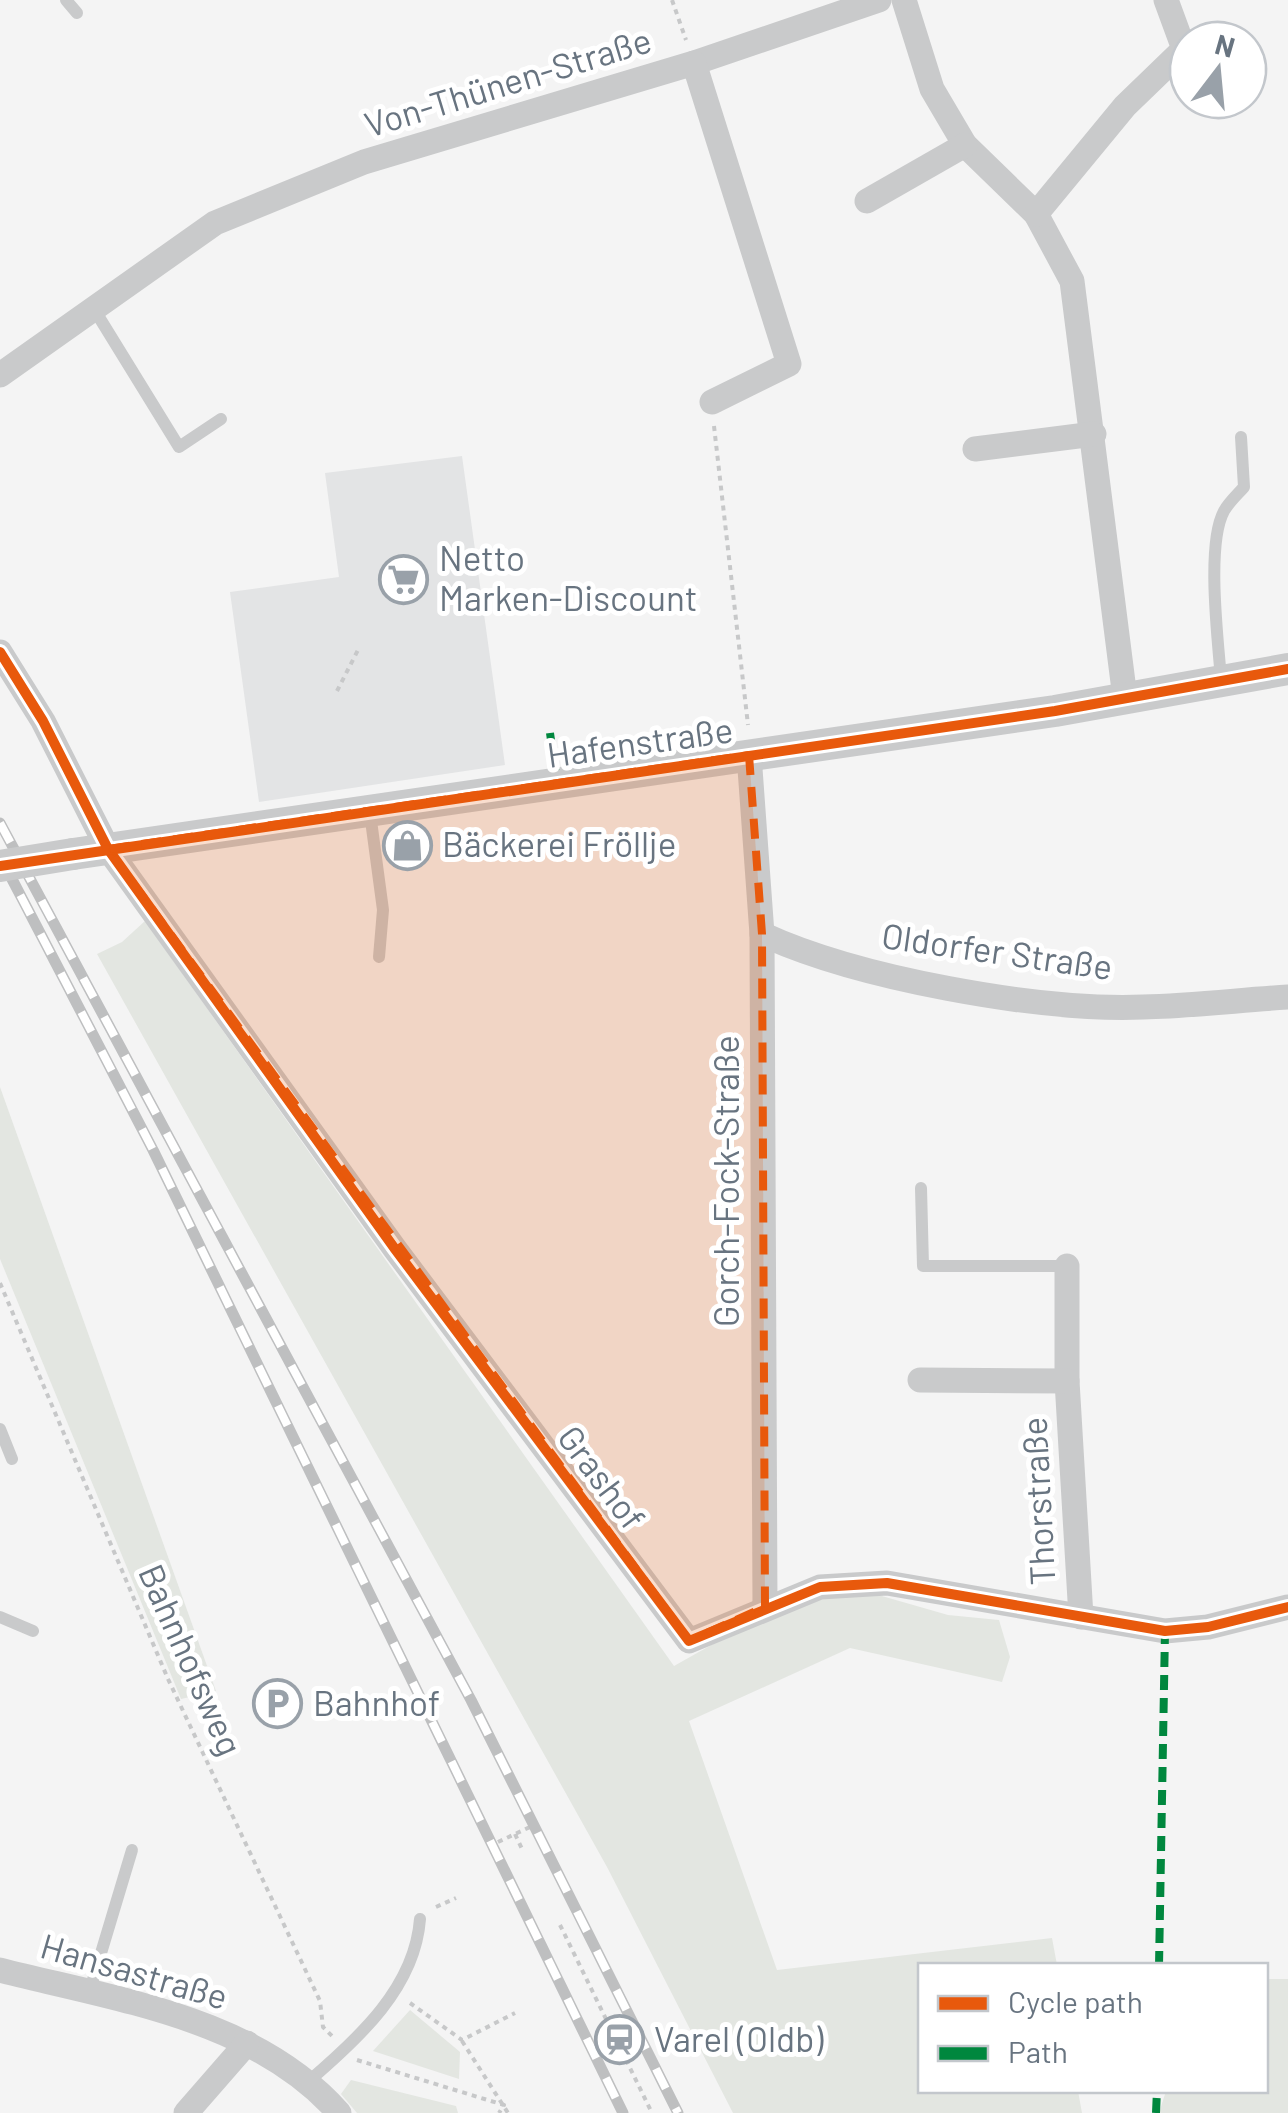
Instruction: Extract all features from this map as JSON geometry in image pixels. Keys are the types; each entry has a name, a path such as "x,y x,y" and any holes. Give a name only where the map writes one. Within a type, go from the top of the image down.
{"street":[{"path":"694,63 880,0"},
{"path":"904,0 932,89 965,145 1036,214 1072,281 1125,698"},
{"name":"Von-Thünen-Straße","path":"0,374 216,223 330,176 694,63 789,364 712,402"},
{"path":"1036,214 1125,106 1168,66"},
{"path":"867,201 965,145"},
{"path":"975,450 1094,434"},
{"path":"0,652 43,721 108,849"},
{"name":"Hafenstraße","path":"0,866 1125,698 1288,669"},
{"name":"Gorch-Fock-Straße","path":"749,754 762,934 765,1607"},
{"name":"Grashof","path":"108,849 407,1264 689,1640 820,1587 887,1583 1165,1631 1208,1627 1288,1607"},
{"name":"Oldorfer Straße","path":"762,934 813,958 1043,1002 1140,1008 1288,997"},
{"name":"Thorstraße","path":"1067,1266 1067,1381 1081,1616"},
{"name":"Thorstraße","path":"920,1380 1067,1381"},
{"name":"Hansastraße","path":"0,1970 194,2021 248,2043 310,2080 339,2113"},
{"path":"186,2113 248,2043"}],"lane":[{"path":"66,0 76,13"},
{"path":"94,308 179,447 222,419"},
{"path":"1221,682 1215,595 1218,526 1224,510 1244,487 1241,437"},
{"path":"370,811 383,910 380,958"},
{"path":"921,1188 923,1266 1067,1266"},
{"path":"0,1429 12,1459"},
{"path":"0,1618 34,1631"},
{"path":"89,1993 132,1850"},
{"path":"310,2080 345,2050 394,1992 418,1949 420,1919"}],"path":[{"path":"672,0 694,63"},
{"path":"712,402 749,754"},
{"path":"337,691 358,650"},
{"path":"498,1842 530,1826"},
{"path":"515,1834 523,1851"},
{"path":"434,1908 456,1898"},
{"path":"560,1925 652,2113"},
{"path":"394,1992 462,2040 508,2113"},
{"path":"462,2040 515,2013"},
{"path":"345,2050 364,2066 504,2105"},
{"path":"499,2113 504,2105"}],"highlighted area":[{"path":"749,755 762,934 765,1607 689,1641 108,849"}],"shaded area":[{"path":"462,456 505,765 259,802 230,592 339,577 325,473"},
{"path":"145,921 674,1666 768,1613 854,1588 948,1615 999,1620 1010,1657 1002,1682 850,1648 689,1721 777,1970 1052,1938 1057,1963 918,1963 918,2093 1078,2093 1082,2113 733,2113 607,1867 97,954 122,942"},
{"path":"0,1087 216,1691 181,1699 0,1259"},
{"path":"1268,1979 1288,1979 1288,2113 1159,2113 1165,2093 1268,2093"},
{"path":"410,2010 460,2052 459,2079 373,2051"},
{"path":"351,2080 456,2106 458,2113 357,2113 341,2094"}],"railway":[{"path":"0,823 471,1700 678,2113"},
{"path":"0,856 153,1150 623,2113"}],"marked path":[{"path":"550,733 557,783"},
{"path":"1159,1963 1165,1631"},
{"path":"1156,2113 1157,2093"}],"cycle path":[{"path":"0,652 43,721 108,849 395,1249 689,1641 820,1587 887,1583 1165,1631 1208,1627 1288,1607"},
{"path":"0,866 1055,711 1288,669"}],"place":[{"name":"Netto Marken-Discount","path":"404,579"},
{"name":"Bäckerei Fröllje","path":"407,845"},
{"name":"Bahnhof","path":"278,1704"},
{"name":"Varel (Oldb)","path":"619,2040"}]}
